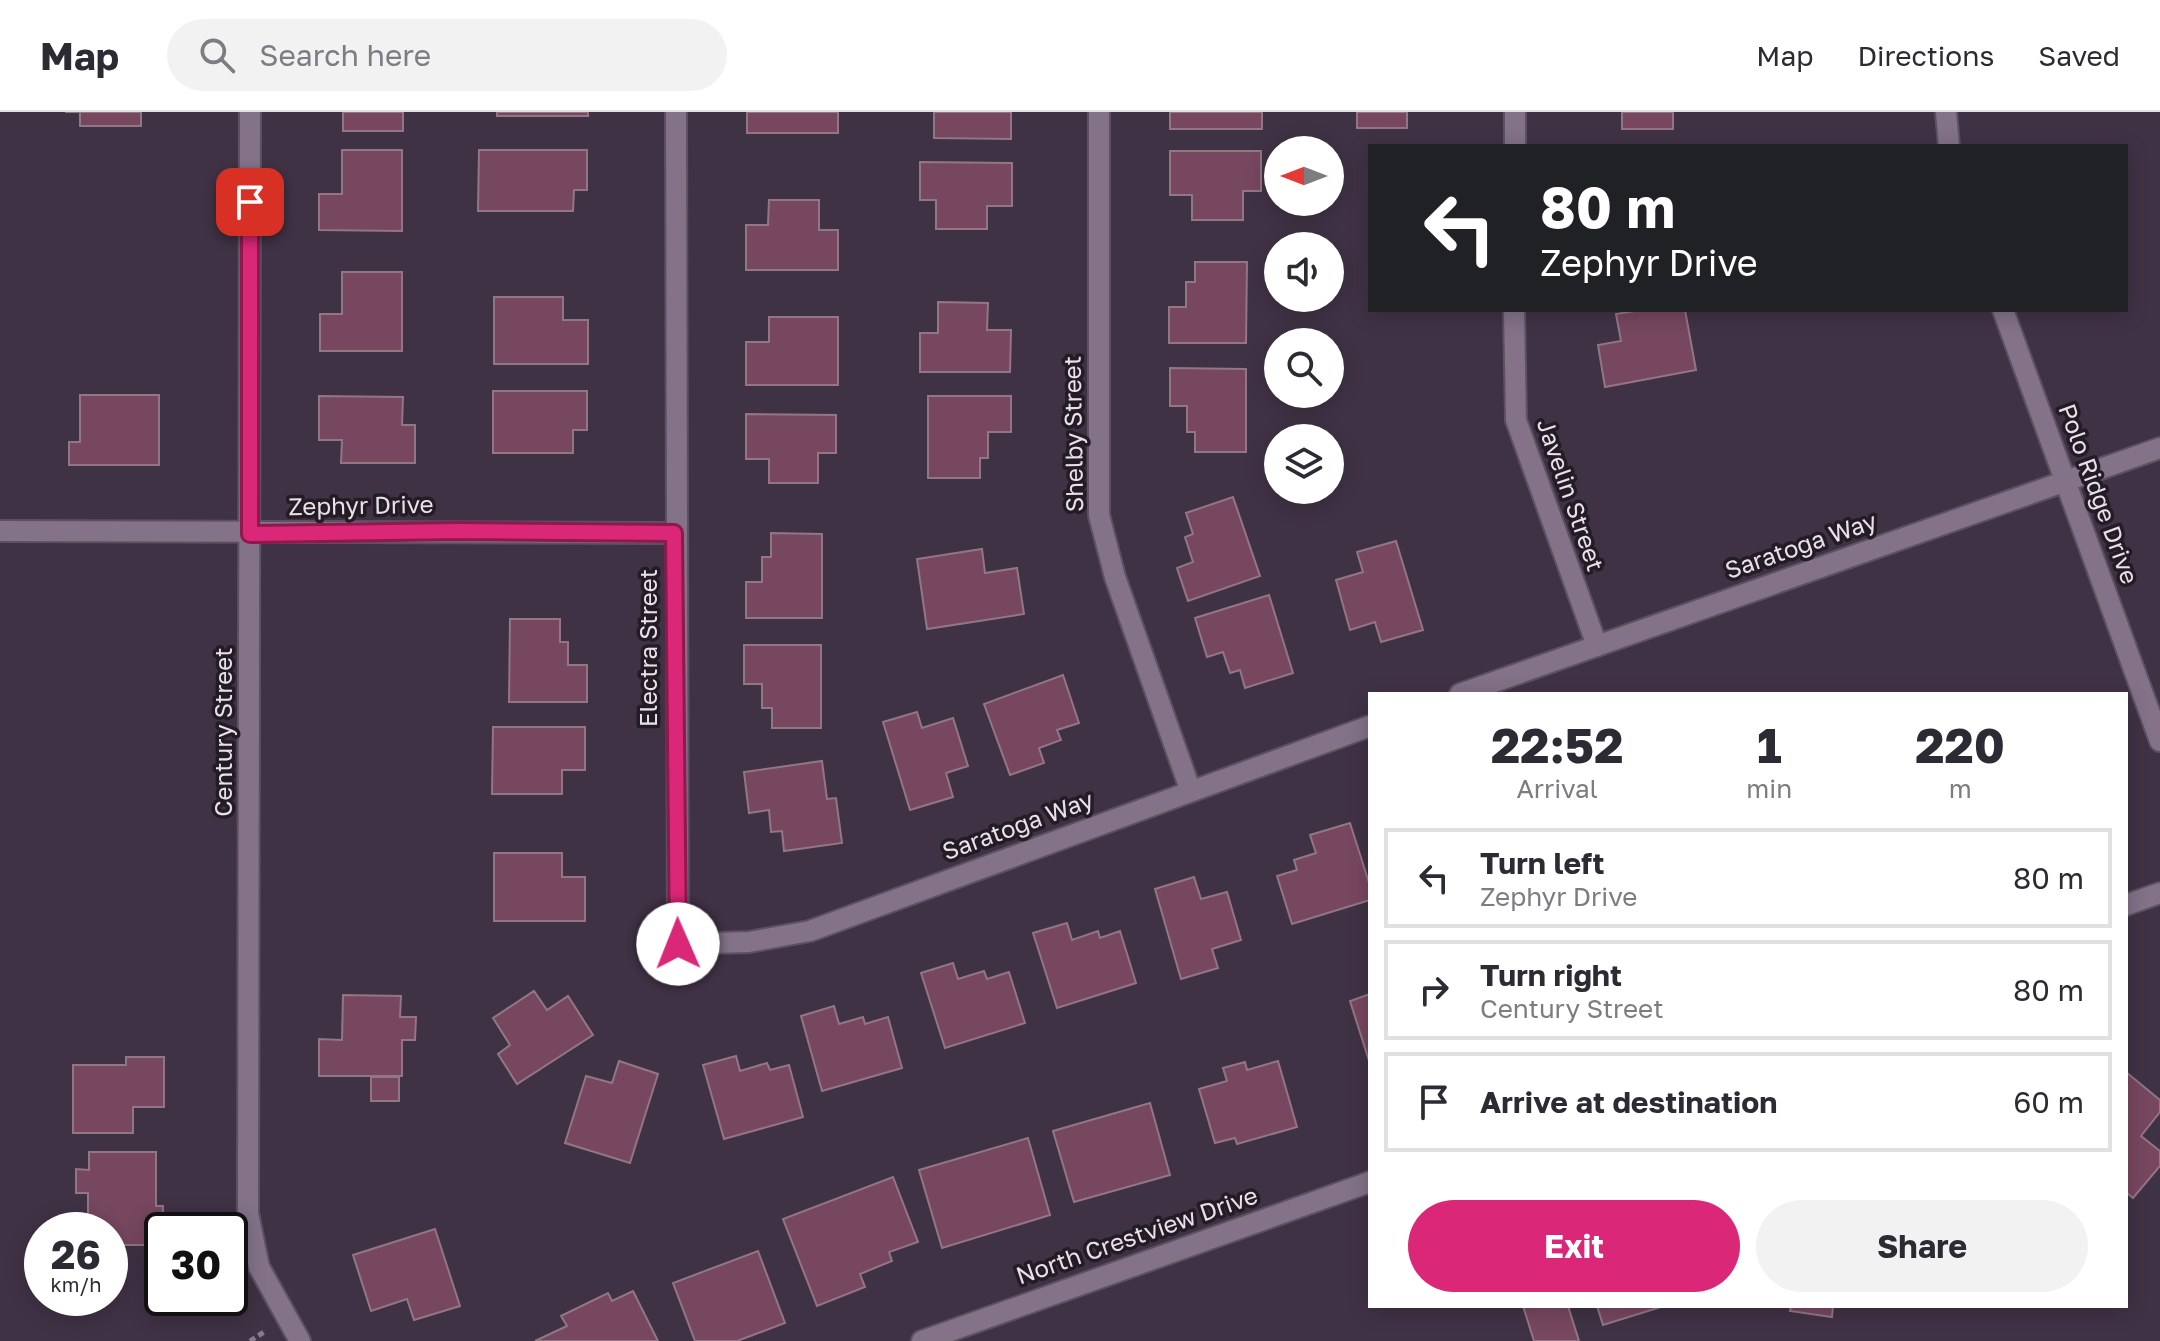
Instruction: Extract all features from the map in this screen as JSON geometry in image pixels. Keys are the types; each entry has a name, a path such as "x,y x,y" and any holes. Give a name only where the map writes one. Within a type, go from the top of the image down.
{"street":[{"name":"Century Street","path":"250,112 248,1213 259,1267 300,1341"},
{"name":"Electra Street","path":"674,953 676,112"},
{"name":"Shelby Street","path":"1099,112 1099,515 1115,577 1190,789"},
{"path":"1515,112 1515,144"},
{"path":"1946,112 1949,144"},
{"name":"Javelin Street","path":"1514,312 1516,420 1597,646"},
{"name":"Polo Ridge Drive","path":"2004,312 2160,741"},
{"name":"Saratoga Way","path":"1466,692 2160,448"},
{"name":"Zephyr Drive","path":"0,531 674,533"},
{"name":"Saratoga Way","path":"674,953 810,931 1190,789 1368,727"},
{"path":"2128,904 2160,893"},
{"name":"North Crestview Drive","path":"922,1341 1368,1183"}],"building":[{"path":"80,112 141,112 141,126 80,126"},
{"path":"343,112 403,112 403,131 343,131"},
{"path":"497,112 588,112 588,116 497,116"},
{"path":"747,112 838,112 838,133 747,133"},
{"path":"934,112 1011,112 1011,139 934,138"},
{"path":"1170,112 1262,112 1262,129 1170,129"},
{"path":"1357,112 1407,112 1407,128 1357,128"},
{"path":"1622,112 1673,112 1673,129 1622,129"},
{"path":"342,150 402,150 402,231 319,230 319,194 342,194"},
{"path":"479,150 587,150 587,190 574,190 573,211 478,211"},
{"path":"1170,151 1261,151 1261,191 1243,191 1243,220 1192,220 1192,195 1170,195"},
{"path":"920,162 1012,163 1012,206 987,206 987,229 936,229 936,200 920,200"},
{"path":"769,200 819,200 819,230 838,230 838,270 746,270 746,225 768,225"},
{"path":"1195,262 1247,262 1246,343 1169,343 1169,307 1186,307 1186,282 1195,282"},
{"path":"342,272 402,272 402,351 320,351 320,314 342,314"},
{"path":"494,297 563,297 563,320 588,320 588,364 494,364"},
{"path":"938,302 988,303 987,330 1011,330 1010,372 920,372 920,333 938,333"},
{"path":"1685,312 1696,370 1605,387 1598,345 1621,341 1616,314"},
{"path":"769,317 838,317 838,385 746,385 746,342 769,342"},
{"path":"1170,368 1246,369 1246,452 1195,452 1195,432 1187,432 1187,406 1170,406"},
{"path":"493,391 587,391 587,430 573,430 573,453 493,453"},
{"path":"80,395 159,395 159,465 69,465 69,442 80,442"},
{"path":"319,396 403,397 402,425 415,425 415,463 341,463 342,440 319,440"},
{"path":"928,396 1011,396 1011,432 988,432 988,458 980,458 980,478 928,478"},
{"path":"746,414 836,415 836,453 818,453 818,483 769,483 769,459 746,459"},
{"path":"1233,497 1260,576 1188,601 1177,568 1193,562 1185,537 1193,534 1186,513"},
{"path":"771,533 822,534 822,618 746,618 746,582 762,582 762,557 771,557"},
{"path":"1396,541 1423,630 1381,642 1375,622 1350,630 1336,580 1363,572 1357,552"},
{"path":"982,549 985,573 1017,568 1024,614 927,629 917,559"},
{"path":"1269,595 1293,673 1245,688 1240,670 1230,673 1223,652 1207,657 1195,618"},
{"path":"510,619 560,619 560,642 568,642 568,665 587,665 587,702 509,702"},
{"path":"744,645 821,645 821,728 772,728 772,708 762,708 762,684 744,684"},
{"path":"1063,675 1079,723 1057,730 1061,740 1039,748 1044,763 1010,775 984,704"},
{"path":"917,712 922,728 953,718 968,766 946,773 953,797 910,810 883,722"},
{"path":"493,727 585,727 585,770 562,770 562,794 492,794"},
{"path":"822,761 827,799 836,798 842,843 784,851 782,831 771,832 769,810 749,813 744,772"},
{"path":"1350,823 1368,880 1368,901 1292,924 1277,876 1297,870 1294,860 1316,853 1310,835"},
{"path":"494,853 562,853 562,877 585,877 585,921 494,921"},
{"path":"1194,877 1201,899 1227,892 1241,940 1212,949 1218,968 1181,979 1155,889"},
{"path":"1067,923 1072,940 1098,931 1100,938 1120,931 1136,983 1057,1008 1033,933"},
{"path":"953,963 958,979 984,971 987,979 1009,972 1025,1023 945,1048 921,973"},
{"path":"534,991 547,1010 568,996 593,1035 517,1084 498,1054 510,1045 493,1018"},
{"path":"343,995 401,996 400,1017 416,1017 415,1040 402,1040 402,1076 319,1076 319,1039 342,1040"},
{"path":"1368,995 1368,1058 1350,1001"},
{"path":"834,1006 839,1024 863,1017 865,1024 888,1017 902,1068 822,1091 801,1016"},
{"path":"736,1056 740,1071 767,1063 770,1070 789,1065 803,1117 724,1139 703,1065"},
{"path":"126,1057 164,1057 164,1107 133,1107 133,1133 73,1133 73,1065 126,1065"},
{"path":"619,1061 658,1074 630,1163 565,1143 586,1076 612,1083"},
{"path":"1278,1061 1297,1127 1237,1144 1235,1138 1215,1143 1199,1089 1227,1081 1223,1068 1245,1062 1247,1070"},
{"path":"2128,1074 2160,1100 2160,1112 2141,1136 2160,1151 2160,1166 2133,1198 2128,1194"},
{"path":"371,1077 399,1077 399,1101 371,1101"},
{"path":"1150,1103 1170,1175 1074,1202 1053,1131"},
{"path":"1028,1138 1050,1215 942,1248 919,1170"},
{"path":"89,1152 156,1152 156,1206 163,1206 163,1212 144,1212 144,1245 128,1245 128,1212 88,1212 88,1193 76,1193 76,1169 89,1170"},
{"path":"893,1177 918,1242 889,1252 892,1261 860,1274 865,1287 817,1306 783,1219"},
{"path":"435,1229 460,1306 414,1320 407,1299 371,1311 353,1255"},
{"path":"758,1251 785,1323 737,1341 695,1341 673,1283"},
{"path":"633,1291 658,1341 535,1341 567,1326 561,1316 608,1293 612,1301"},
{"path":"1524,1308 1569,1308 1579,1341 1534,1341"},
{"path":"1598,1308 1658,1308 1603,1325"},
{"path":"1791,1308 1833,1308 1832,1317 1790,1311"}],"route":[{"path":"250,202 250,534 459,531 674,533 678,944"}]}
